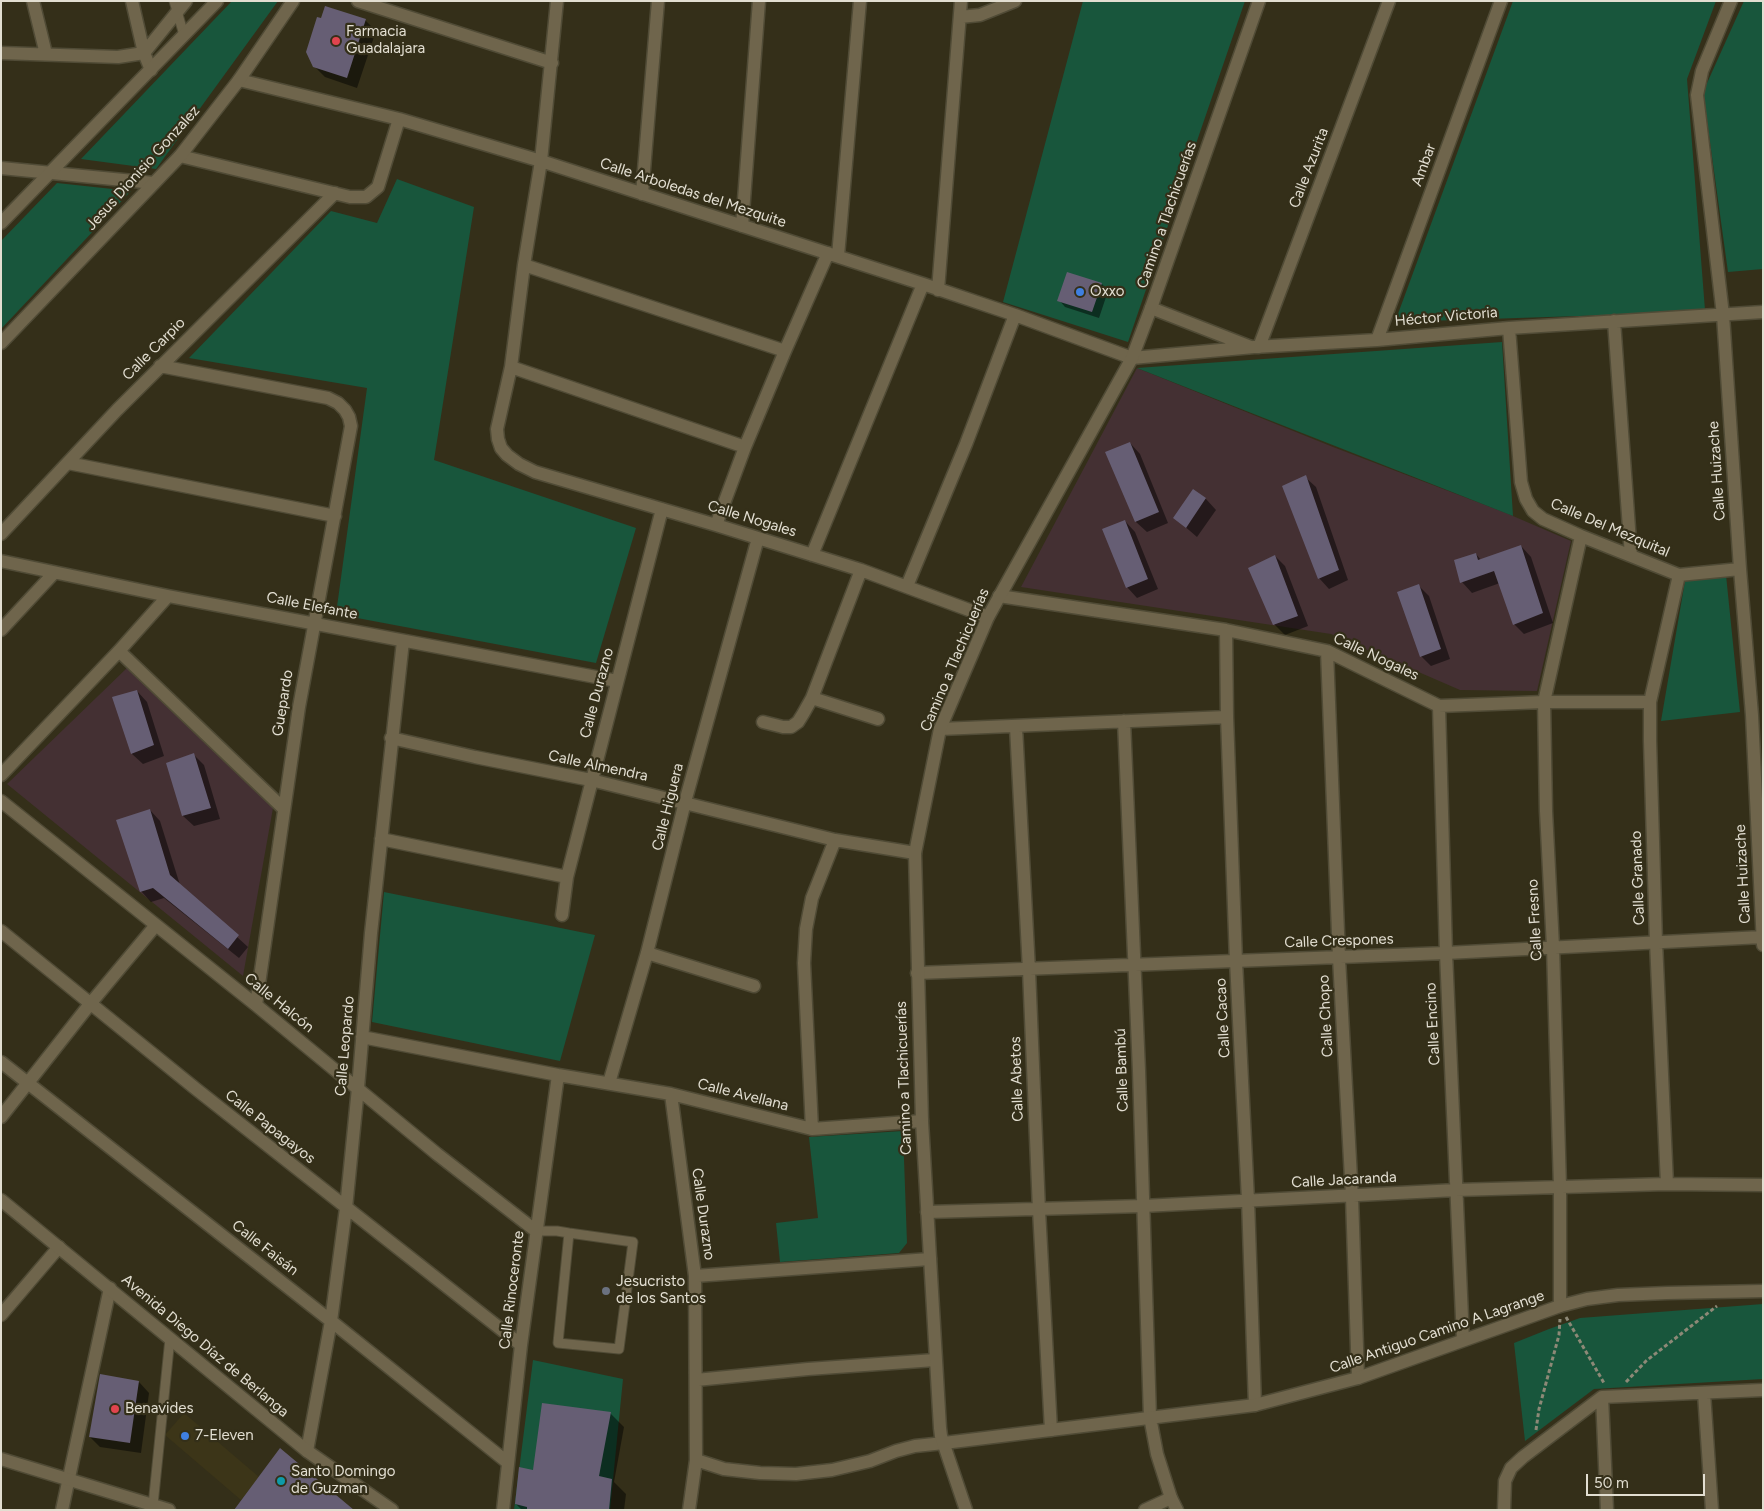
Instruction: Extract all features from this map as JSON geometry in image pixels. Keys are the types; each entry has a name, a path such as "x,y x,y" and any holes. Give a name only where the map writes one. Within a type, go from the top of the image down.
{"street":[{"path":"32,1 46,54"},
{"path":"132,1 144,53 151,70"},
{"path":"1,52 118,57 144,53 175,7 186,1"},
{"path":"1,223 217,1"},
{"name":"Jesus Dionisio Gonzalez","path":"1,343 180,156 239,80 293,1"},
{"path":"358,1 552,64"},
{"path":"557,1 541,161 524,265 511,367 745,447"},
{"path":"642,194 658,1"},
{"path":"742,226 758,1"},
{"path":"716,524 745,447 785,351 833,255 860,1"},
{"path":"938,290 961,1"},
{"path":"960,17 980,15 1015,1"},
{"name":"Camino a Tlachicuerías","path":"966,1510 940,1428 922,1121 915,853 940,730 988,617 1132,358 1259,1"},
{"name":"Calle Azurita","path":"1256,347 1389,1"},
{"name":"Ambar","path":"1377,340 1501,1"},
{"name":"Calle Huizache","path":"1731,1 1702,71 1697,95 1723,315 1740,569 1757,714 1763,945"},
{"name":"Calle Arboledas del Mezquite","path":"239,80 399,119 541,161 923,284 1132,358"},
{"path":"180,156 350,197 366,197 378,187 399,119"},
{"path":"1,168 154,183"},
{"name":"Calle Carpio","path":"1,534 160,366 335,193"},
{"path":"524,265 785,351"},
{"path":"812,555 923,284"},
{"path":"1151,308 1256,347"},
{"name":"Héctor Victoria","path":"1132,358 1509,328 1763,312"},
{"path":"907,586 966,444 1015,315"},
{"path":"1614,321 1631,556"},
{"name":"Calle Del Mezquital","path":"1509,328 1521,482 1526,500 1534,511 1543,519 1581,536 1679,575 1740,569"},
{"name":"Guepardo","path":"160,366 328,398 338,403 345,410 351,426 314,622 284,809 256,1005"},
{"name":"Calle Nogales","path":"511,367 497,429 498,439 502,448 507,455 519,464 535,472 716,524 862,570 988,617"},
{"path":"68,463 335,516"},
{"name":"Calle Durazno","path":"562,915 567,877 662,509"},
{"name":"Calle Fresno","path":"1560,1306 1560,1187 1553,947 1546,811 1544,702 1581,536"},
{"name":"Calle Higuera","path":"609,1084 647,954 686,802 758,538"},
{"name":"Calle Elefante","path":"1,561 168,596 314,622 403,641 617,681"},
{"path":"762,722 790,727 798,722 812,698 862,570"},
{"path":"1,630 54,573"},
{"name":"Calle Granado","path":"1667,1184 1656,942 1650,702 1679,575"},
{"path":"1,775 119,651 168,596"},
{"name":"Calle Nogales","path":"1000,596 1226,630 1327,651 1439,706 1544,702 1650,702"},
{"name":"Calle Cacao","path":"1226,630 1227,717 1236,961 1248,1200 1255,1405"},
{"name":"Calle Leopardo","path":"308,1452 332,1321 346,1208 371,933 403,641"},
{"path":"119,651 284,809"},
{"name":"Calle Chopo","path":"1327,651 1339,958 1352,1196 1358,1378"},
{"path":"812,698 878,719"},
{"name":"Calle Encino","path":"1439,706 1446,953 1463,1340"},
{"path":"940,730 1227,717"},
{"name":"Calle Bambú","path":"1124,721 1135,964 1150,1417 1157,1454 1178,1510"},
{"name":"Calle Abetos","path":"1016,727 1029,970 1038,1210 1051,1430"},
{"name":"Calle Almendra","path":"391,738 591,780 835,840 915,853"},
{"name":"Calle Halcón","path":"1,801 256,1005 437,1154 536,1230"},
{"path":"381,839 567,877"},
{"path":"812,1129 804,963 806,929 812,898 835,840"},
{"path":"1,1116 156,925"},
{"name":"Calle Papagayos","path":"1,931 346,1208 521,1345"},
{"name":"Calle Crespones","path":"917,974 1135,964 1339,958 1762,937"},
{"path":"647,954 754,986"},
{"name":"Calle Avellana","path":"362,1037 558,1076 671,1094 812,1129 922,1121"},
{"name":"Calle Faisán","path":"1,1062 332,1321 507,1462"},
{"name":"Calle Rinoceronte","path":"503,1510 521,1345 558,1076"},
{"name":"Calle Durazno","path":"671,1094 695,1276 696,1460 689,1510"},
{"name":"Calle Jacaranda","path":"927,1212 1143,1206 1456,1190 1667,1184 1763,1185"},
{"name":"Avenida Diego Díaz de Berlanga","path":"1,1200 308,1452 392,1510"},
{"path":"1,1315 59,1247"},
{"path":"695,1276 930,1259"},
{"path":"62,1510 110,1288"},
{"name":"Calle Antiguo Camino A Lagrange","path":"696,1460 724,1469 796,1474 832,1470 870,1461 896,1450 915,1446 1255,1405 1358,1378 1560,1306 1618,1295 1763,1291"},
{"path":"696,1380 808,1369 935,1360"},
{"path":"1504,1510 1504,1489 1507,1473 1516,1463 1607,1397 1763,1390"},
{"path":"1704,1393 1712,1510"},
{"path":"1607,1397 1607,1510"},
{"path":"1,1459 169,1510"},
{"path":"1145,1510 1172,1498"}],"lane":[{"path":"175,7 184,35"},
{"path":"536,1230 569,1233 633,1242 619,1349 558,1343 569,1233"},
{"path":"153,1505 170,1338"}],"path":[{"path":"1560,1306 1607,1397 1646,1361 1735,1292"},
{"path":"1533,1449 1539,1409 1559,1335 1560,1306"}],"shaded area":[{"path":"1137,368 1333,447 1506,513 1571,541 1537,691 1460,690 1331,634 1021,587"},
{"path":"128,667 273,808 243,976 7,784"},
{"path":"184,1413 259,1477 241,1500 165,1435"}],"green space":[{"path":"232,1 278,1 156,169 81,159"},
{"path":"1083,1 1245,1 1128,342 1003,302"},
{"path":"1513,1 1716,1 1687,79 1705,310 1395,322"},
{"path":"1744,1 1763,1 1763,269 1728,272 1703,92"},
{"path":"397,179 474,207 434,460 636,528 596,663 336,614 367,388 189,358 331,211 377,223"},
{"path":"57,183 131,191 1,329 1,241"},
{"path":"1502,342 1513,516 1137,368"},
{"path":"1726,575 1740,712 1661,721 1685,581"},
{"path":"384,892 595,935 560,1061 372,1022"},
{"path":"903,1131 907,1243 899,1253 780,1262 776,1223 818,1218 809,1137"},
{"path":"1763,1304 1763,1379 1594,1389 1525,1441 1514,1343 1580,1318"},
{"path":"533,1360 623,1379 610,1510 514,1510"}],"building":[{"path":"325,6 366,19 347,78 313,67 306,52 317,17 321,18"},
{"name":"Oxxo","path":"1067,272 1102,283 1092,312 1057,301"},
{"path":"1130,442 1159,512 1135,522 1105,452"},
{"path":"1306,475 1339,570 1318,579 1282,486"},
{"path":"1193,489 1206,498 1186,528 1173,518"},
{"path":"1125,520 1148,579 1126,588 1102,529"},
{"path":"1521,545 1543,613 1513,625 1494,571 1460,583 1454,560 1476,553 1478,560"},
{"path":"1275,555 1298,616 1273,625 1248,568"},
{"path":"1419,584 1441,649 1420,657 1397,592"},
{"path":"137,690 154,745 131,754 112,697"},
{"path":"194,753 211,808 182,816 166,763"},
{"path":"150,809 170,875 239,935 228,949 153,888 140,892 116,820"},
{"name":"Benavides","path":"100,1374 139,1381 130,1443 89,1437"},
{"path":"542,1403 611,1412 599,1476 612,1479 609,1510 527,1510 527,1507 515,1504 519,1467 533,1470"},
{"name":"Santo Domingo de Guzman","path":"280,1448 354,1510 234,1510"}],"place":[{"name":"Farmacia Guadalajara","path":"336,41"},
{"name":"Oxxo","path":"1080,292"},
{"name":"Jesucristo de los Santos","path":"606,1291"},
{"name":"Benavides","path":"115,1409"},
{"name":"7-Eleven","path":"185,1436"},
{"name":"Santo Domingo de Guzman","path":"281,1481"}]}
